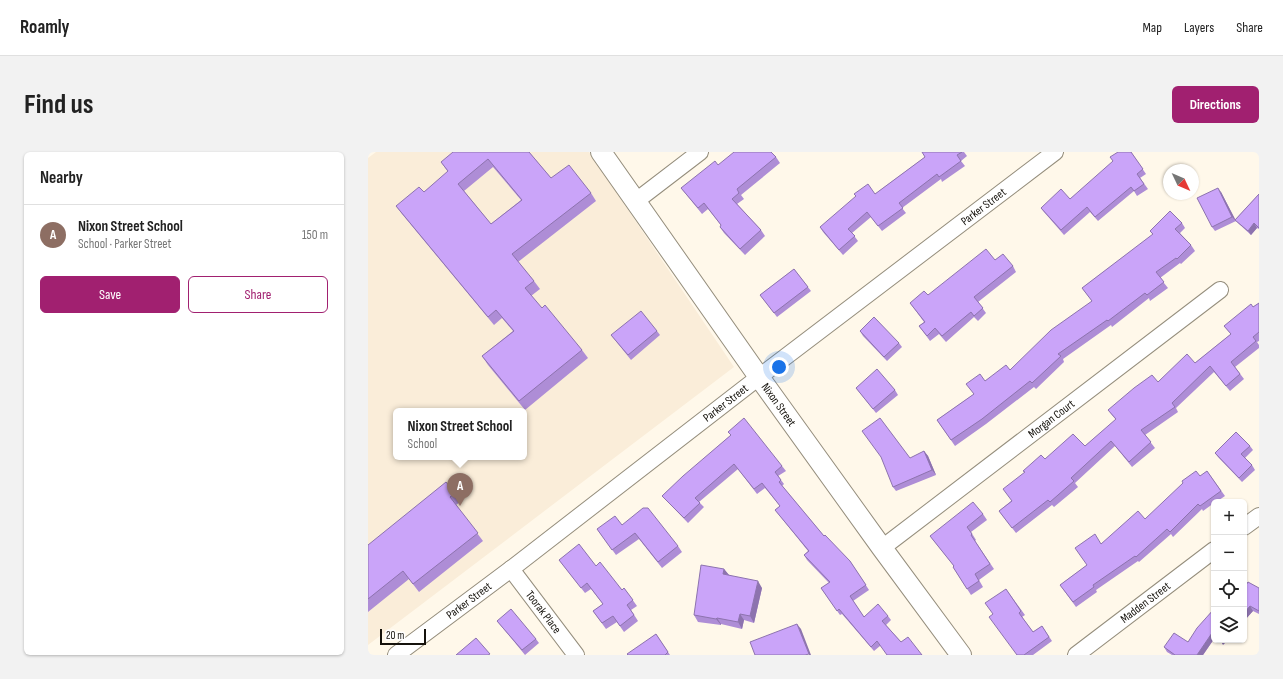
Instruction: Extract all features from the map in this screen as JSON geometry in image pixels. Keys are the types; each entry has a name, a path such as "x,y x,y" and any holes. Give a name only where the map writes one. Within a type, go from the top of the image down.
{"street":[{"name":"Nixon Street","path":"601,152 759,377 961,655"},
{"path":"636,200 700,152"},
{"name":"Parker Street","path":"396,655 1055,152"},
{"name":"Morgan Court","path":"882,548 1220,290"},
{"path":"1247,526 1259,516"},
{"name":"Madden Street","path":"1076,655 1211,552"},
{"name":"Toorak Place","path":"510,569 576,655"}],"shaded area":[{"path":"376,152 589,152 734,367 368,645 368,158"}],"building":[{"path":"453,152 529,152 551,178 569,165 591,193 512,254 534,281 525,288 542,308 545,305 582,350 519,401 482,356 514,331 496,310 488,317 396,206 419,187 424,192 448,171 441,162","holes":["488,159 522,200 491,224 458,184"]},
{"path":"734,152 771,152 776,157 737,189 739,193 732,199 761,230 740,249 720,227 721,225 704,203 698,208 681,188 715,161 718,165"},
{"path":"922,152 962,152 957,155 961,161 939,177 937,174 899,203 903,208 878,226 867,212 848,229 855,236 839,250 820,227 856,196 854,194 868,184 875,194 925,157"},
{"path":"1118,152 1131,152 1143,169 1137,174 1144,184 1134,191 1131,187 1095,217 1087,207 1061,230 1041,208 1061,189 1070,199 1113,161 1110,157"},
{"path":"1218,188 1232,217 1212,227 1198,200 1199,197"},
{"path":"1259,194 1259,228 1254,223 1248,231 1235,220"},
{"path":"1170,211 1182,223 1175,229 1191,245 1177,259 1176,258 1156,272 1164,282 1147,295 1145,293 1108,321 1107,320 1058,354 1061,356 1032,383 1030,381 982,419 951,440 937,420 974,394 966,384 980,374 985,381 1006,365 1010,370 1051,330 1092,301 1082,288 1153,234 1150,231"},
{"path":"986,249 995,260 1003,254 1013,266 974,297 983,308 974,316 971,312 942,336 935,328 927,336 919,326 925,322 910,303 924,291 928,295"},
{"path":"794,269 808,287 774,313 760,295"},
{"path":"1259,303 1259,332 1253,337 1256,341 1231,362 1240,374 1226,386 1210,366 1172,403 1175,407 1141,430 1151,442 1129,462 1111,441 1071,478 1074,481 1050,502 1048,500 1012,528 999,511 1012,501 1003,489 1025,472 1023,471 1041,455 1045,459 1073,434 1085,446 1116,419 1108,410 1134,388 1152,375 1158,382 1187,354 1195,363 1231,334 1224,326 1251,304 1253,307"},
{"path":"641,311 657,331 628,355 611,335"},
{"path":"874,317 899,343 884,357 860,331"},
{"path":"877,369 895,390 873,409 856,388"},
{"path":"744,418 782,466 775,472 781,480 779,482 824,536 825,535 850,561 866,585 850,596 864,617 878,604 888,616 882,621 901,642 908,637 922,655 887,655 877,641 871,647 839,609 837,611 821,588 830,582 804,555 809,551 775,510 780,506 762,483 754,489 734,464 695,498 700,503 684,518 662,496 731,435 728,432"},
{"path":"880,418 910,458 924,451 932,470 893,487 881,457 862,431"},
{"path":"1236,432 1250,446 1241,454 1252,465 1239,478 1215,453"},
{"path":"1196,471 1200,476 1207,471 1221,491 1200,506 1198,504 1170,532 1167,529 1136,557 1135,556 1093,585 1094,587 1073,602 1060,585 1087,565 1075,548 1095,534 1101,544 1138,511 1145,519 1183,483 1182,481"},
{"path":"446,482 455,493 450,497 478,533 413,584 403,571 368,599 368,545"},
{"path":"973,502 983,514 967,527 990,564 975,574 979,581 967,589 953,567 954,566 930,536"},
{"path":"643,508 648,508 678,546 658,562 635,533 612,550 597,529 615,516 622,525"},
{"path":"579,544 596,566 600,562 622,590 624,588 633,600 627,605 634,615 620,626 613,616 602,623 593,611 603,604 587,583 581,588 559,560"},
{"path":"701,565 724,569 723,574 758,581 750,616 740,614 738,622 694,615"},
{"path":"1248,582 1259,588 1259,611 1250,606 1247,610"},
{"path":"1006,589 1021,611 1019,613 1033,632 1042,626 1049,637 1024,655 1017,655 989,617 993,614 985,603"},
{"path":"511,609 536,639 522,650 497,621"},
{"path":"1211,612 1211,634 1197,655 1175,655 1164,647 1174,633 1188,642 1197,628"},
{"path":"797,624 809,654 755,655 750,642"},
{"path":"656,634 668,652 665,655 627,654"},
{"path":"476,638 490,654 456,655"}],"place":[{"name":"Nixon Street School","path":"460,506"}]}
